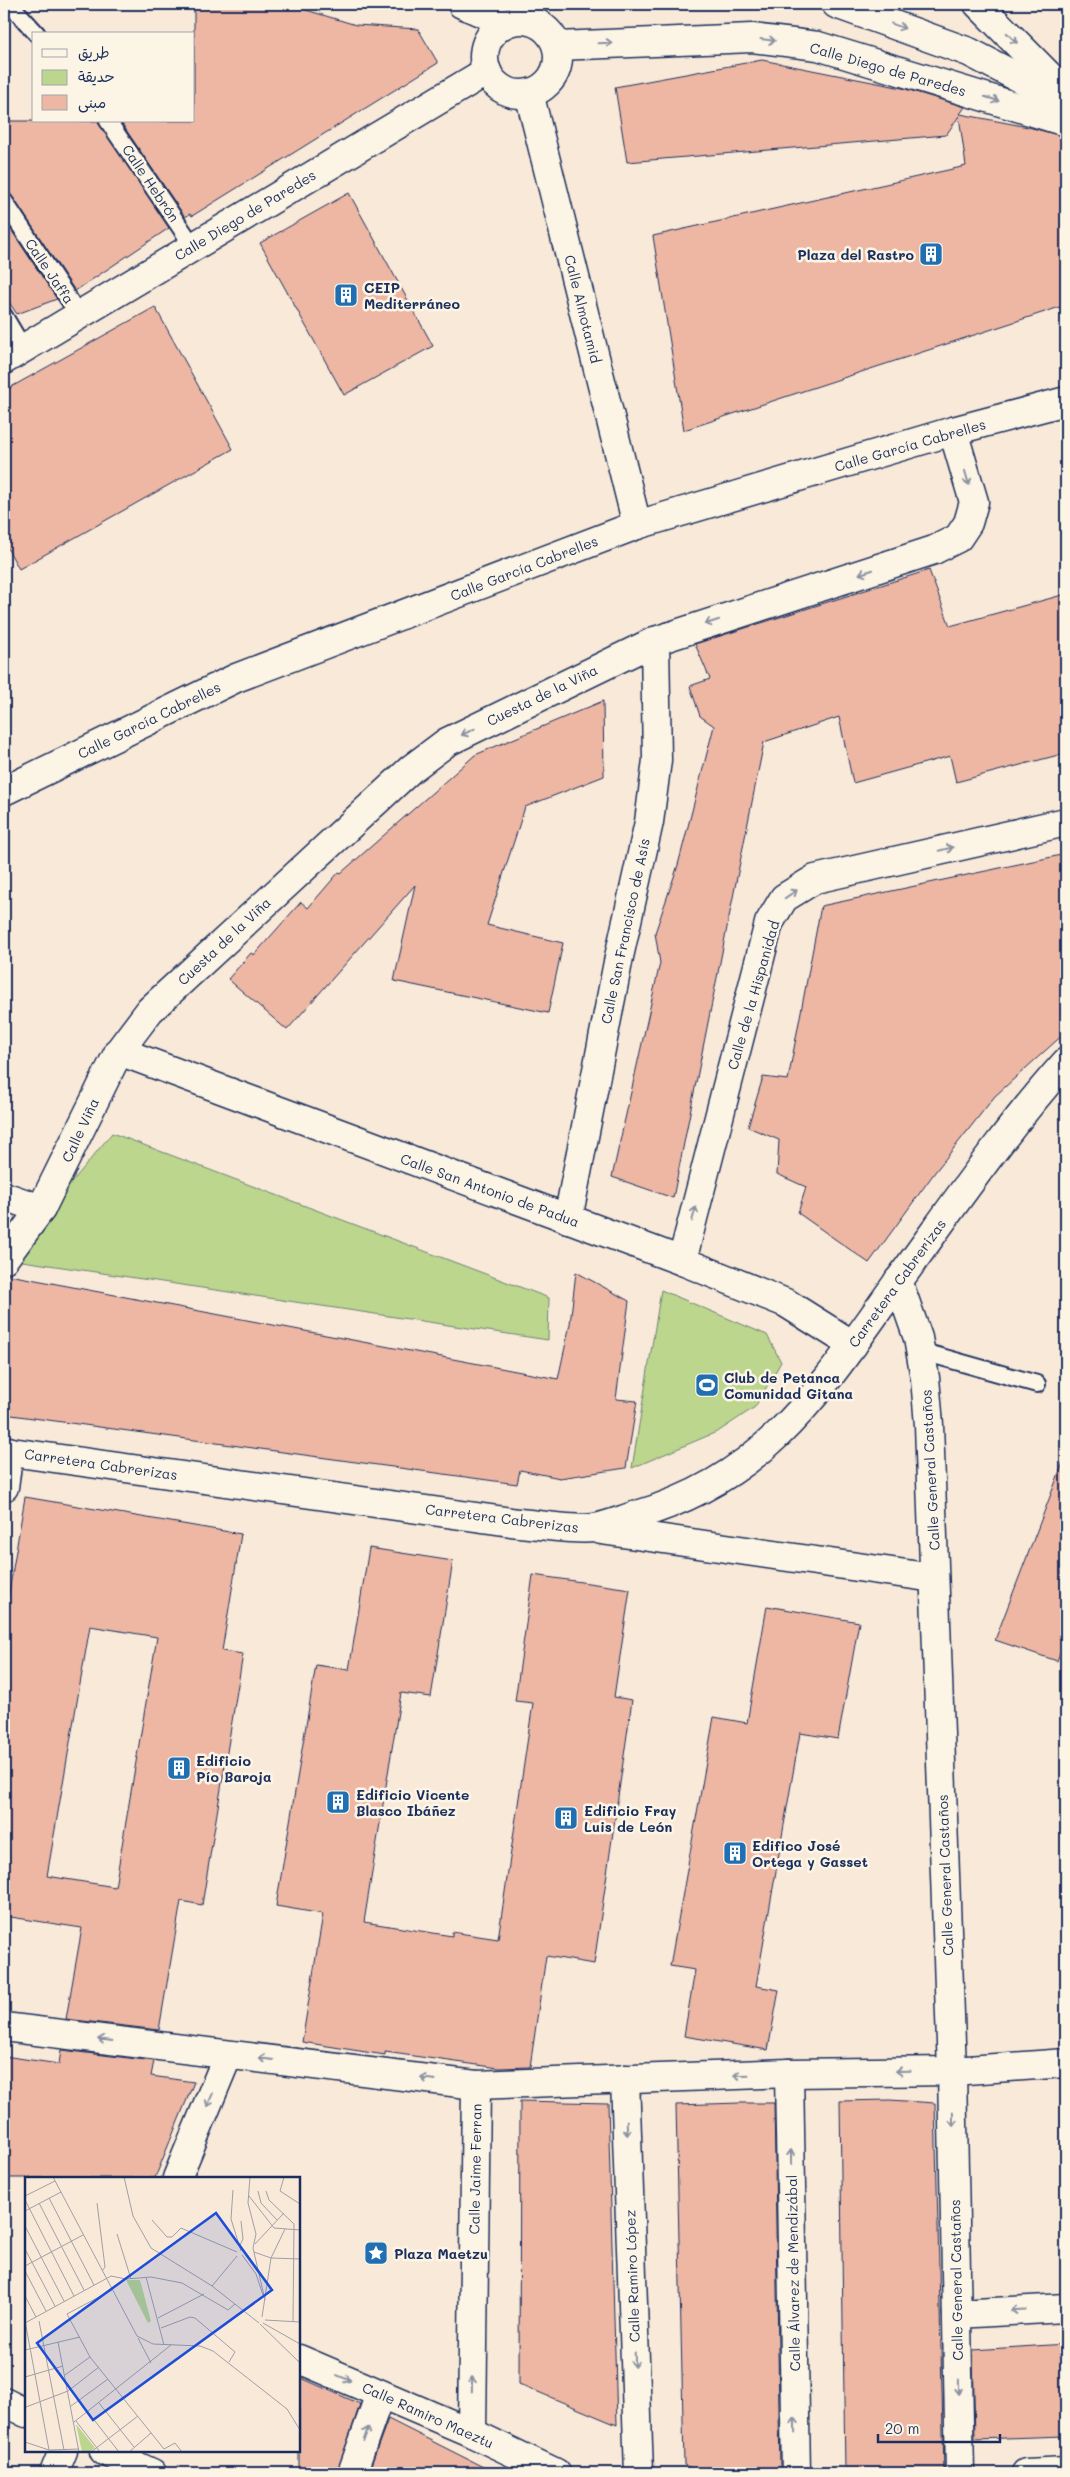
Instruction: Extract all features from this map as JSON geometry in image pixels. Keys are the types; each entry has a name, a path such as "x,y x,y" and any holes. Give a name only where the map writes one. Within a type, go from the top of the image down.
{"street":[{"path":"462,4 506,23"},
{"path":"836,4 968,52 1027,82 1066,107"},
{"path":"978,4 1066,93"},
{"path":"518,20 530,21 542,26 551,34 556,46 558,58 556,70 550,81 529,94 508,92 499,87 487,71 485,60 487,43 497,29 506,23 518,20"},
{"name":"Calle Diego de Paredes","path":"556,46 752,38 818,46 1066,122"},
{"name":"Calle Diego de Paredes","path":"13,354 487,71"},
{"name":"Calle Almotamid","path":"529,94 637,525"},
{"name":"Calle García Cabrelles","path":"4,791 236,678 637,525 953,431 1066,401"},
{"name":"Cuesta de la Viña","path":"118,1051 150,1010 411,769 447,742 655,641 934,550 958,538 968,523 974,502 953,431"},
{"name":"Calle San Francisco de Asís","path":"568,1219 618,957 649,822 657,760 655,641"},
{"name":"Calle de la Hispanidad","path":"682,1261 770,923 784,898 815,879 1066,822"},
{"name":"Calle Viña","path":"4,1259 41,1209 118,1051"},
{"name":"Calle San Antonio de Padua","path":"118,1051 682,1261 786,1303 853,1345"},
{"name":"Carretera Cabrerizas","path":"6,1451 518,1523 592,1528 661,1508 706,1488 736,1469 774,1440 815,1396 1004,1135 1066,1062"},
{"path":"4,1196 41,1209"},
{"name":"Calle General Castaños","path":"898,1281 920,1351 925,1378 928,1426 952,2071 960,2473"},
{"path":"4,1487 6,1451"},
{"path":"592,1528 934,1578"},
{"path":"4,2027 476,2085 789,2073 952,2071 1066,2063"},
{"path":"177,2177 228,2055"},
{"name":"Calle Álvarez de Mendizábal","path":"789,2073 796,2473"},
{"name":"Calle Ramiro López","path":"625,2079 639,2473"},
{"name":"Calle Jaime Ferran","path":"472,2433 476,2085"},
{"path":"957,2314 1066,2308"},
{"name":"Calle Ramiro Maeztu","path":"300,2359 472,2433 556,2473"},
{"path":"352,2473 380,2394"},
{"path":"4,2402 25,2412"},
{"path":"54,2473 63,2452"},
{"path":"106,2452 152,2473"},
{"path":"1026,2473 1066,2471"}],"lane":[{"path":"10,4 34,32"},
{"name":"Calle Hebrón","path":"109,122 193,246"},
{"name":"Calle Jaffa","path":"4,202 79,315"},
{"path":"4,316 13,354"},
{"path":"920,1351 1038,1384"}],"green space":[{"path":"112,1133 549,1298 548,1340 9,1259"},
{"name":"Club de Petanca Comunidad Gitana","path":"661,1290 767,1335 781,1362 755,1407 719,1431 632,1468"}],"building":[{"path":"194,4 286,4 356,25 418,29 438,63 192,216 190,214 185,217 121,122 195,122"},
{"path":"762,60 902,88 965,107 960,114 1028,127 1066,137 1066,305 684,430 653,236 966,166 959,116 946,135 627,162 615,87"},
{"path":"4,121 99,122 169,228 75,291 12,196 4,191"},
{"name":"CEIP Mediterráneo","path":"349,193 433,346 344,395 260,243"},
{"path":"4,219 57,299 17,314 4,295"},
{"path":"155,307 233,449 19,569 4,542 4,391"},
{"path":"929,570 950,626 1066,594 1066,753 956,782 950,756 853,783 839,717 764,742 673,1198 612,1177 660,963 655,933 678,865 714,726 700,716 690,686 710,679 695,644"},
{"path":"603,701 604,776 525,807 487,925 563,943 548,1013 394,981 415,885 287,1030 228,979 251,953 254,955 301,902 308,908 339,872 341,873 475,755"},
{"path":"1066,854 1066,1032 995,1096 935,1172 869,1263 798,1213 806,1187 777,1174 779,1140 748,1127 763,1077 788,1080 821,906"},
{"path":"576,1272 629,1301 616,1399 637,1401 626,1468 560,1478 520,1470 517,1484 4,1414 4,1274 558,1379 570,1324"},
{"path":"1064,1460 1066,1461 1066,1636 1057,1661 995,1640"},
{"path":"25,1497 241,1534 222,1651 243,1654 202,1905 181,1901 159,2030 66,2019 82,1928 4,1916 4,1622","holes":["90,1626 157,1637 115,1887 47,1876"]},
{"path":"369,1548 453,1561 431,1697 401,1693 364,1922 452,1936 452,1932 498,1939 533,1703 515,1701 533,1575 630,1589 614,1697 632,1700 594,1964 546,1956 530,2067 499,2068 385,2052 385,2055 302,2042 323,1914 276,1906 316,1665 349,1670"},
{"name":"Edifico José Ortega y Gasset","path":"767,1606 859,1622 838,1739 800,1733 756,1986 779,1990 768,2050 684,2036 695,1970 670,1966 714,1717 747,1723"},
{"path":"61,2050 154,2061 151,2076 194,2082 155,2177 4,2178 4,2056 59,2064"},
{"path":"890,2100 935,2103 944,2473 845,2473 840,2101"},
{"path":"520,2101 608,2103 617,2425 519,2384"},
{"path":"774,2103 780,2473 705,2473 684,2465 676,2105"},
{"path":"1066,2344 1066,2436 975,2439 973,2350"},
{"path":"300,2377 360,2404 337,2473 299,2473"},
{"path":"388,2419 495,2473 368,2473"}],"place":[{"name":"Plaza del Rastro","path":"931,254"},
{"name":"CEIP Mediterráneo","path":"346,295"},
{"name":"Club de Petanca Comunidad Gitana","path":"707,1385"},
{"name":"Edificio Pío Baroja","path":"179,1768"},
{"name":"Edificio Vicente Blasco Ibáñez","path":"338,1802"},
{"name":"Edificio Fray Luis de León","path":"566,1818"},
{"name":"Edifico José Ortega y Gasset","path":"735,1853"},
{"name":"Plaza Maetzu","path":"376,2253"}]}
